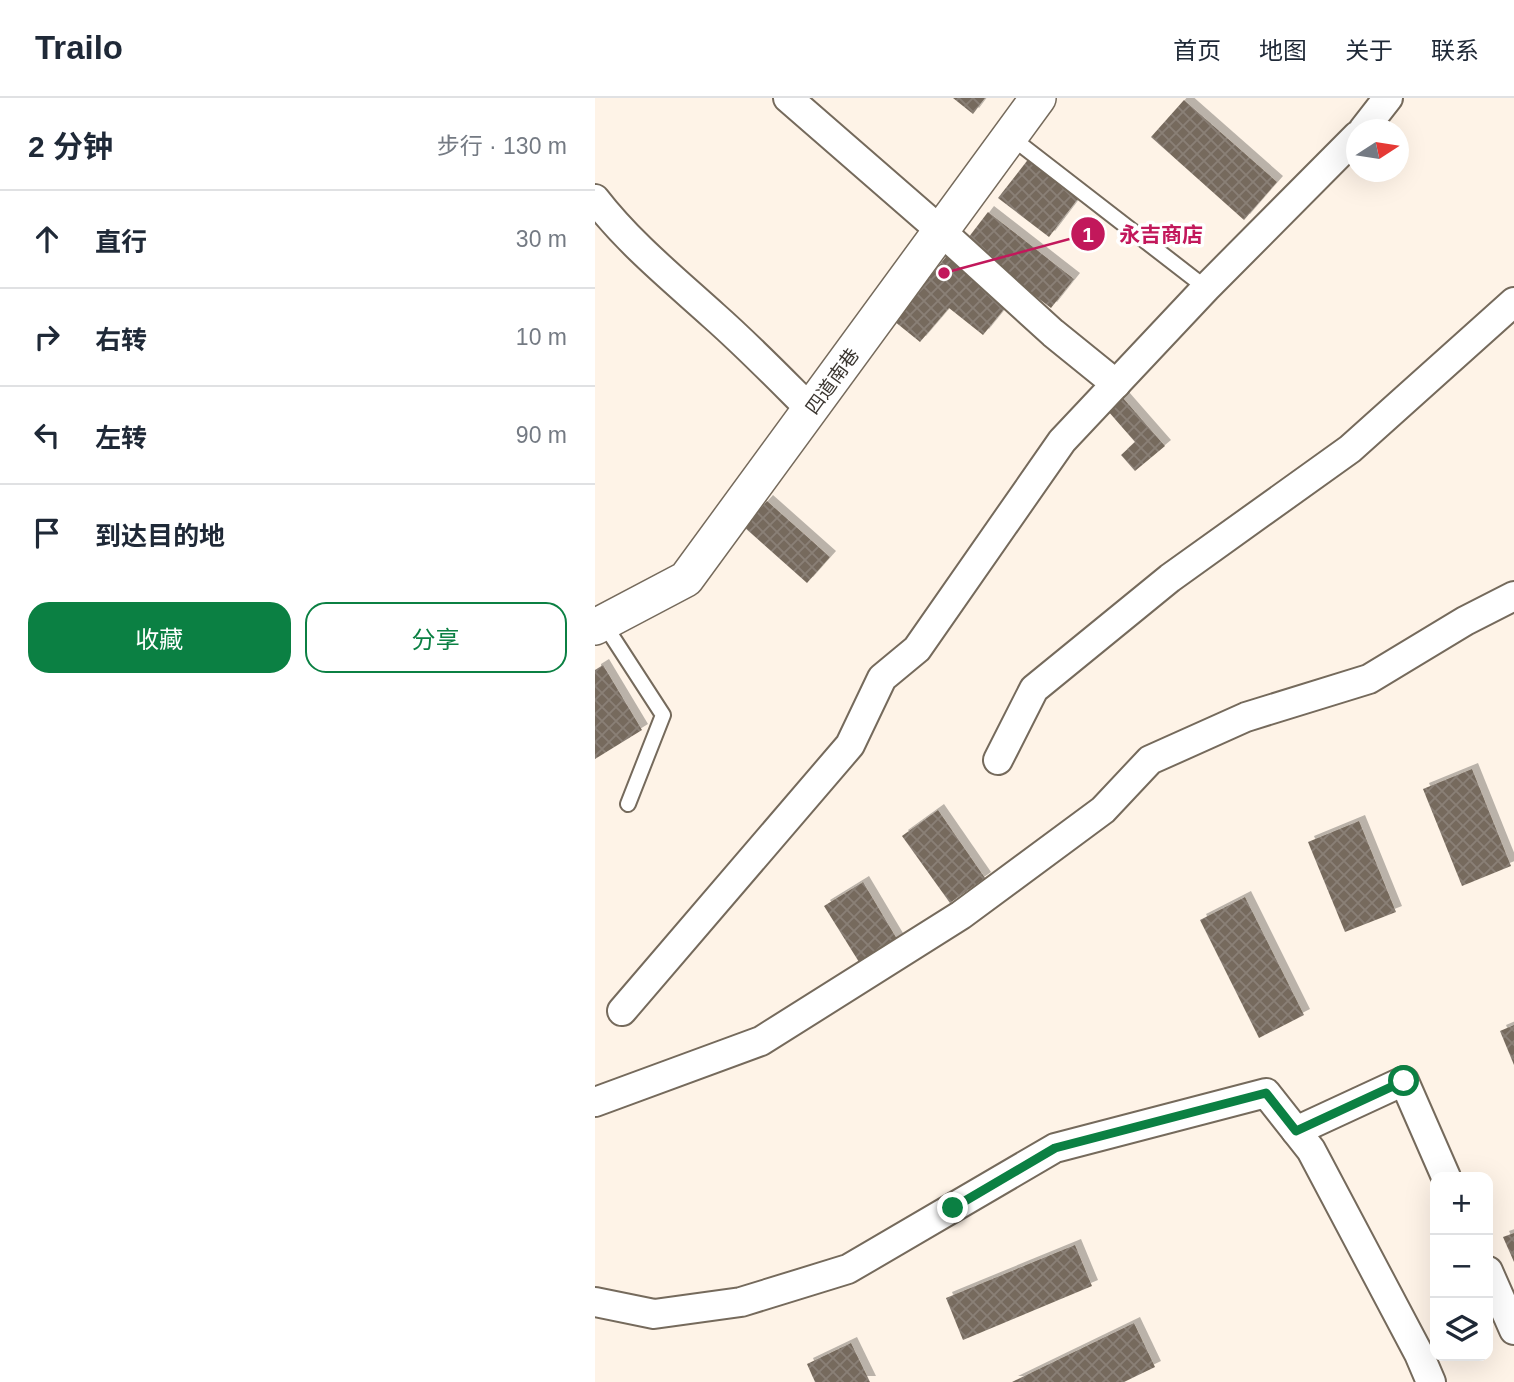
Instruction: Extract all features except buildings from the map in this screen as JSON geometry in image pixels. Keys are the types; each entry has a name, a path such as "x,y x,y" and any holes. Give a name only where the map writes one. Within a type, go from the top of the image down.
{"street":[{"path":"788,98 1053,333 1115,384"},
{"name":"四道南巷","path":"599,625 686,579 1038,98"},
{"path":"1372,119 1388,98"},
{"path":"622,1012 850,745 882,678 917,649 1062,441 1206,288 1346,146"},
{"path":"595,199 614,223 666,274 715,317 811,410"},
{"path":"998,760 1034,690 1170,578 1350,449 1514,302"},
{"path":"595,1102 761,1041 961,915 1103,810 1150,760 1246,717 1369,679 1465,621 1514,596"},
{"path":"1296,1131 1404,1081 1444,1172"},
{"path":"595,1303 654,1314 741,1302 848,1269 1055,1148 1266,1093 1311,1150 1419,1354 1431,1382"},
{"path":"1493,1282 1514,1330"}],"lane":[{"path":"1011,137 1206,288"},
{"path":"599,625 663,715 628,804"}],"place":[{"name":"永吉商店","path":"944,273"}],"route":[{"path":"953,1208 1055,1148 1266,1093 1296,1131 1404,1081"}]}
